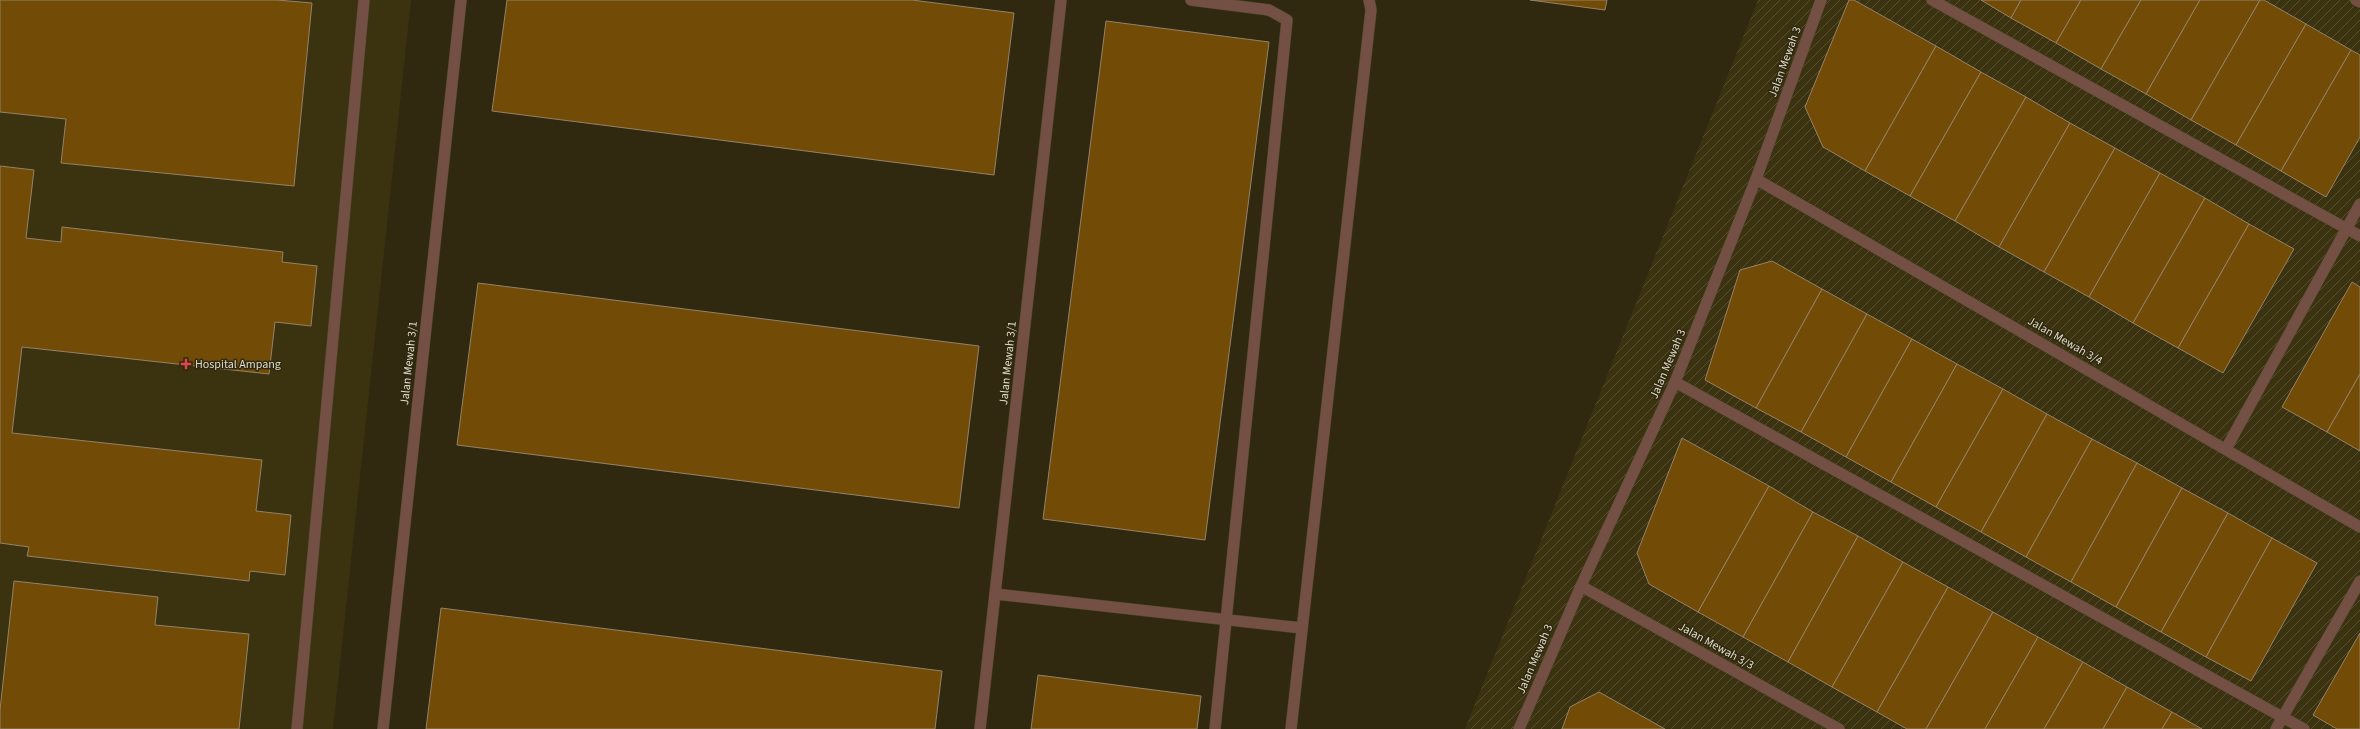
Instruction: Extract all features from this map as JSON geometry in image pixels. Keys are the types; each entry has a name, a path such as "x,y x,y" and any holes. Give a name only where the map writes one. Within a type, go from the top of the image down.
{"street":[{"path":"297,729 364,0"},
{"name":"Jalan Mewah 3/1","path":"383,729 461,0"},
{"name":"Jalan Mewah 3/1","path":"980,729 1061,0"},
{"path":"1191,0 1269,10 1286,20 1215,729"},
{"path":"1291,729 1371,10 1369,0"},
{"name":"Jalan Mewah 3","path":"1520,729 1581,586 1676,382 1756,179 1821,0"},
{"path":"1932,0 2360,236"},
{"path":"2356,0 2360,2"},
{"name":"Jalan Mewah 3/4","path":"1756,179 2360,527"},
{"path":"2226,450 2360,204"},
{"path":"1676,382 2304,729"},
{"path":"2276,729 2360,581"},
{"name":"Jalan Mewah 3/3","path":"1581,586 1839,729"},
{"path":"995,594 1302,628"}],"shaded area":[{"name":"Hospital Ampang","path":"0,0 411,0 333,729 0,729"},
{"path":"1758,0 2360,0 2360,729 1465,729"}],"building":[{"path":"0,0 277,0 312,3 294,186 61,163 66,119 0,112"},
{"path":"507,0 912,0 1014,13 994,175 492,111"},
{"path":"1530,0 1607,0 1605,10"},
{"path":"1849,0 1854,0 1936,46 1865,171 1823,147 1805,107"},
{"path":"1981,0 2021,0 2011,18"},
{"path":"2021,0 2081,0 2056,43 2011,18"},
{"path":"2081,0 2141,0 2101,69 2056,43"},
{"path":"2141,0 2200,0 2146,94 2101,69"},
{"path":"2200,0 2260,0 2191,120 2146,94"},
{"path":"2260,0 2264,0 2306,24 2236,145 2191,120"},
{"path":"1106,21 1269,42 1205,540 1043,519"},
{"path":"2306,24 2351,50 2281,171 2236,145"},
{"path":"1936,46 1981,72 1910,196 1865,171"},
{"path":"2351,50 2360,55 2360,137 2326,197 2281,171"},
{"path":"1981,72 2026,97 1955,221 1910,196"},
{"path":"2026,97 2070,123 1999,247 1955,221"},
{"path":"2070,123 2115,148 2044,272 1999,247"},
{"path":"2115,148 2160,173 2089,297 2044,272"},
{"path":"0,166 34,170 26,238 61,242 62,227 283,252 282,262 317,266 311,326 275,322 269,374 22,347 12,433 262,460 256,511 291,515 285,575 250,571 249,581 27,556 29,547 0,543"},
{"path":"2160,173 2205,198 2133,323 2089,297"},
{"path":"2205,198 2249,224 2178,348 2133,323"},
{"path":"2249,224 2294,249 2223,373 2178,348"},
{"path":"1772,261 1822,289 1756,408 1705,380 1740,270"},
{"path":"2352,282 2360,287 2360,374 2327,432 2282,407"},
{"path":"478,283 979,346 959,508 457,445"},
{"path":"1822,289 1867,314 1801,432 1756,408"},
{"path":"1867,314 1912,339 1846,457 1801,432"},
{"path":"1912,339 1957,364 1891,482 1846,457"},
{"path":"1957,364 2003,389 1936,507 1891,482"},
{"path":"2360,374 2360,451 2327,432"},
{"path":"2003,389 2047,414 1981,532 1936,507"},
{"path":"2047,414 2092,439 2026,557 1981,532"},
{"path":"1682,438 1769,486 1698,612 1649,584 1637,553"},
{"path":"2092,439 2137,463 2071,582 2026,557"},
{"path":"2137,463 2182,488 2116,607 2071,582"},
{"path":"1769,486 1813,512 1743,637 1698,612"},
{"path":"2182,488 2228,513 2161,632 2116,607"},
{"path":"1813,512 1858,536 1788,662 1743,637"},
{"path":"2228,513 2272,538 2206,657 2161,632"},
{"path":"1858,536 1903,562 1832,687 1788,662"},
{"path":"2272,538 2317,563 2251,681 2206,657"},
{"path":"1903,562 1948,587 1877,712 1832,687"},
{"path":"14,581 158,597 155,625 249,634 239,729 0,729 0,710"},
{"path":"1948,587 1993,612 1926,729 1907,729 1877,712"},
{"path":"441,608 942,671 935,729 426,729"},
{"path":"1993,612 2038,637 1985,729 1926,729"},
{"path":"2360,633 2360,729 2337,729 2313,715"},
{"path":"2038,637 2083,662 2044,729 1985,729"},
{"path":"2083,662 2127,687 2103,729 2044,729"},
{"path":"1038,675 1201,696 1197,729 1031,729"},
{"path":"2127,687 2172,712 2162,729 2103,729"},
{"path":"1599,692 1665,729 1562,729 1570,707"},
{"path":"2172,712 2202,729 2162,729"}],"place":[{"name":"Hospital Ampang","path":"186,364"}]}
